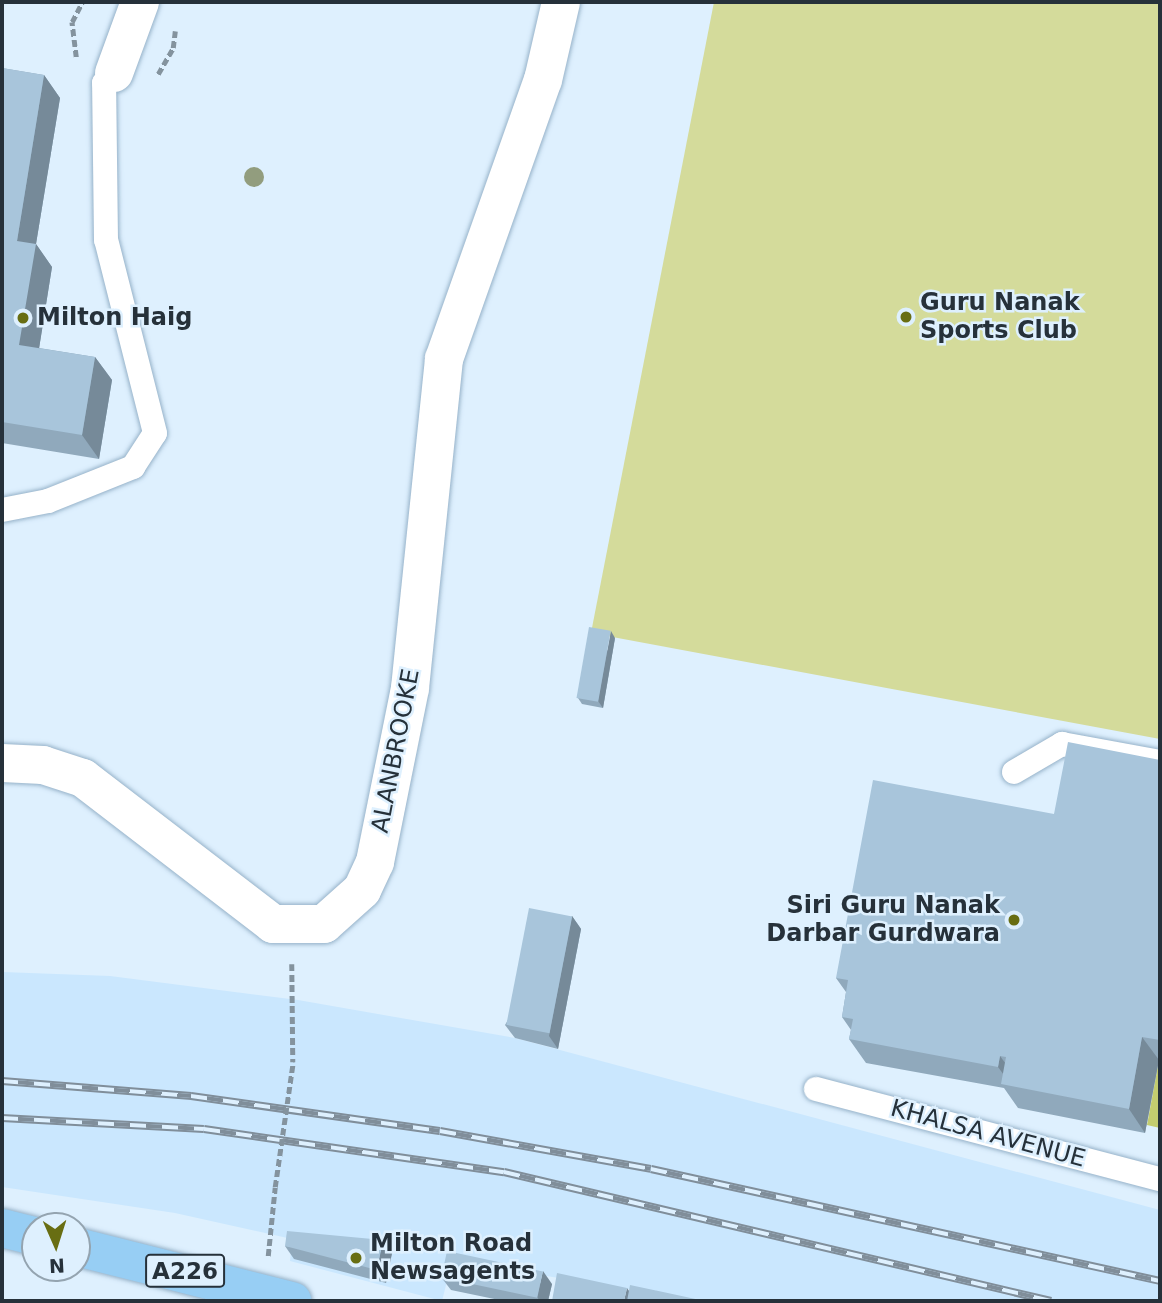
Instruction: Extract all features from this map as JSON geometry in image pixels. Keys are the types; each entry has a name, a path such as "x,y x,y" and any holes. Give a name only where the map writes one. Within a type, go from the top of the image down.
{"main road":[{"path":"2,1228 21,1233"},
{"name":"A226","path":"91,1251 225,1292 292,1301"}],"street":[{"path":"114,74 138,2"},
{"name":"ALANBROOKE","path":"292,928 333,919 362,890 375,862 413,663 441,374 500,193 543,80 561,2"},
{"path":"2,763 43,765 83,778 242,903 292,928"}],"lane":[{"path":"2,510 48,501 133,467 155,433 106,240 104,83 114,74"},
{"path":"1014,772 1062,744 1160,762"},
{"name":"KHALSA AVENUE","path":"816,1089 1160,1179"}],"path":[{"path":"268,1260 275,1187 293,1062 292,928"}],"shaded area":[{"name":"Guru Nanak Sports Club","path":"714,2 1160,2 1160,739 591,633"},
{"path":"2,972 110,976 298,1000 515,1038 1160,1210 1160,1301 704,1301 452,1261 442,1301 290,1261 292,1239 175,1213 2,1187"},
{"path":"1160,1060 1160,1128 1147,1125"}],"building":[{"name":"Milton Haig","path":"2,68 44,75 17,241 36,244 19,345 95,357 82,435 2,422"},
{"path":"589,627 611,631 598,702 576,698"},
{"name":"Siri Guru Nanak Darbar Gurdwara","path":"1068,742 1160,760 1160,1040 1142,1037 1129,1109 1001,1084 1006,1057 1000,1056 998,1067 849,1039 853,1019 842,1017 848,980 836,978 873,780 1054,814"},
{"path":"529,908 572,916 549,1033 506,1025"},
{"path":"287,1231 383,1240 377,1270 285,1246"},
{"path":"447,1251 543,1271 537,1298 441,1277"},
{"path":"557,1273 627,1288 624,1301 552,1301"},
{"path":"630,1285 700,1300 700,1301 627,1301"}],"railway":[{"path":"2,1081 191,1096 440,1131 651,1169 1160,1281"},
{"path":"2,1118 204,1129 504,1172 1051,1301"}],"place":[{"name":"Guru Nanak Sports Club","path":"906,317"},
{"name":"Milton Haig","path":"23,318"},
{"name":"Siri Guru Nanak Darbar Gurdwara","path":"1014,920"},
{"name":"Milton Road Newsagents","path":"356,1258"}]}
